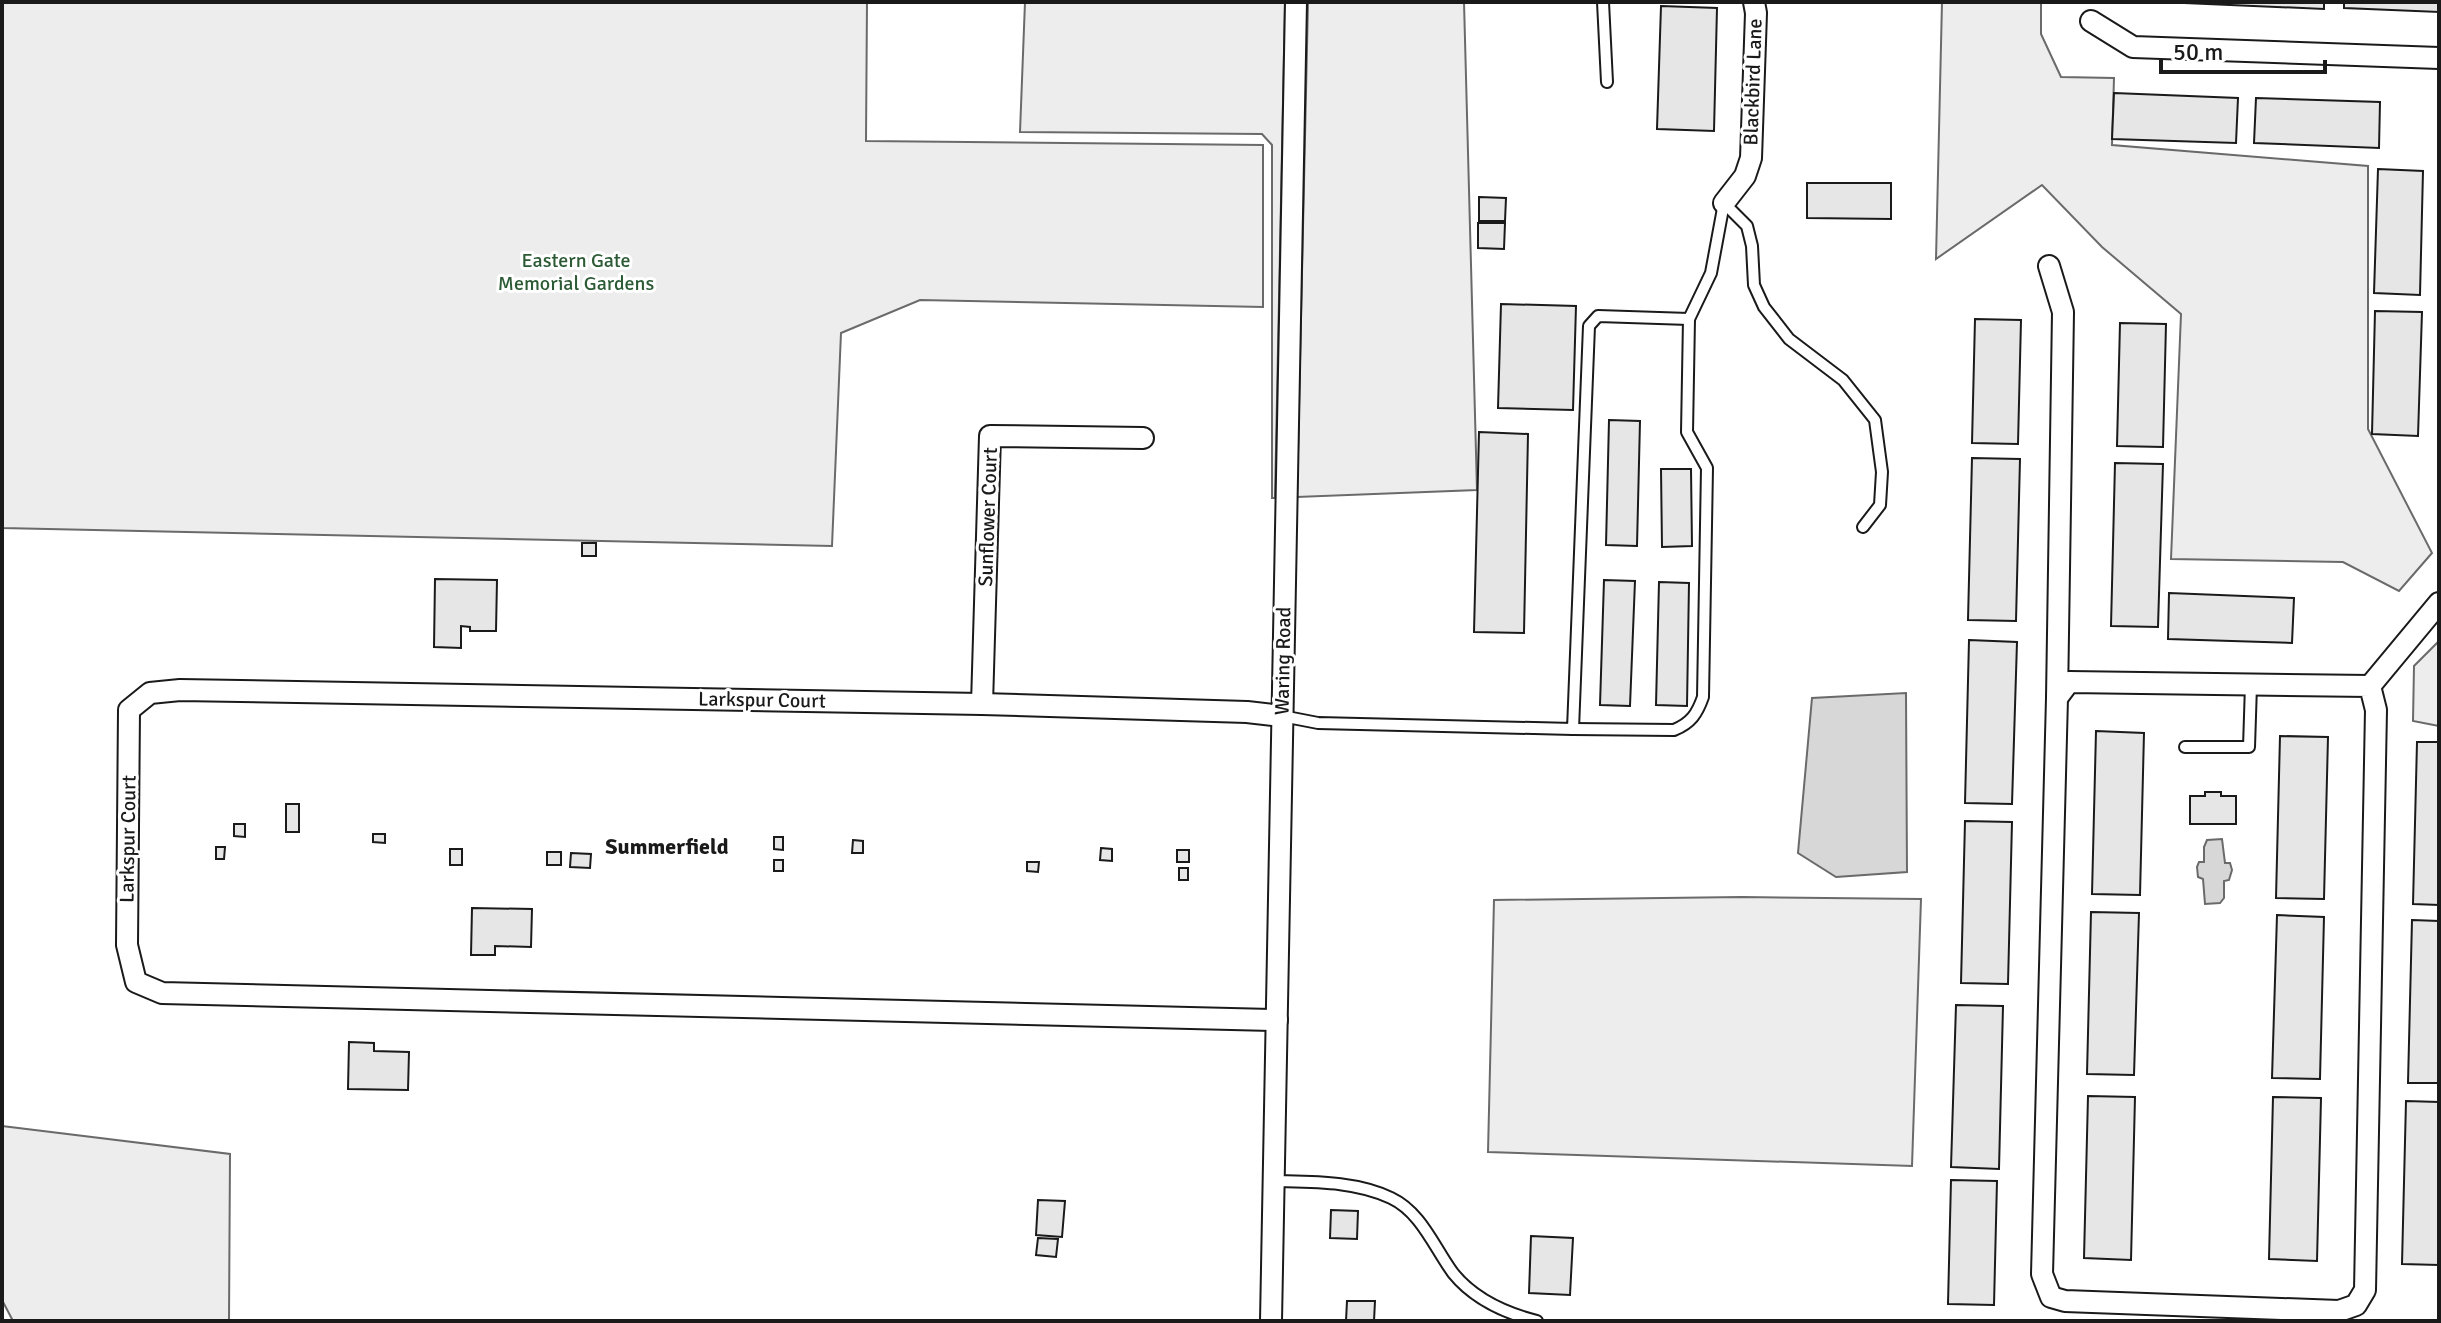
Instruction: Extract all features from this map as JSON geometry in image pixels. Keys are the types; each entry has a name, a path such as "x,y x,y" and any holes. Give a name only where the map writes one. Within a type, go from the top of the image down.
{"street":[{"name":"Waring Road","path":"1271,1321 1296,2"},
{"name":"Blackbird Lane","path":"1724,203 1745,176 1751,158 1754,2"},
{"path":"2091,21 2133,47 2439,58"},
{"path":"2049,266 2063,312 2057,698 2042,1274 2051,1297 2080,1302 2339,1311 2356,1305 2365,1290 2376,710 2370,686"},
{"name":"Sunflower Court","path":"982,704 990,436 1143,438"},
{"path":"2370,686 2439,603"},
{"path":"2057,698 2069,682 2370,686"},
{"name":"Larkspur Court","path":"1277,1020 162,993 136,982 127,945 129,710 150,693 212,691 982,704 1247,712 1281,716"}],"lane":[{"path":"1603,2 1607,82"},
{"path":"1281,716 1318,723 1573,729 1674,730 1688,724 1697,713 1703,697 1707,468 1687,432 1689,319 1711,273 1724,203"},
{"path":"1724,203 1747,226 1752,246 1754,285 1764,307 1789,339 1843,380 1875,420 1882,472 1880,505 1863,527"},
{"path":"1573,729 1589,326 1598,316 1689,319"},
{"path":"2185,747 2249,747 2251,685"},
{"path":"1275,1181 1349,1186 1393,1198 1411,1212 1462,1282 1509,1314 1537,1321"}],"shaded area":[{"name":"Eastern Gate Memorial Gardens","path":"2,2 867,2 866,141 1263,145 1263,307 920,300 841,333 832,546 2,528"},
{"path":"1025,2 1285,2 1275,498 1272,498 1272,145 1262,134 1020,132"},
{"path":"1308,2 1464,2 1477,490 1297,497"},
{"path":"1942,2 2041,2 2041,34 2061,77 2114,78 2112,145 2368,166 2368,429 2432,553 2399,591 2343,562 2171,559 2181,314 2102,247 2042,185 1936,259"},
{"path":"2439,641 2439,726 2413,721 2414,666"},
{"path":"1906,693 1907,872 1836,877 1798,853 1812,698"},
{"path":"2222,839 2225,863 2230,863 2232,870 2229,880 2224,881 2224,898 2220,903 2205,904 2203,879 2198,877 2197,867 2199,862 2204,862 2207,840"},
{"path":"1742,897 1921,899 1912,1166 1488,1152 1494,900"},
{"path":"2,1126 230,1154 229,1321 13,1321 2,1300"}],"building":[{"path":"2161,2 2324,2 2324,9"},
{"path":"2344,2 2439,2 2439,12 2344,8"},
{"path":"1661,6 1717,8 1714,131 1657,129"},
{"path":"2114,93 2238,98 2236,143 2112,139"},
{"path":"2256,98 2380,102 2379,148 2254,143"},
{"path":"2378,169 2423,171 2420,295 2374,293"},
{"path":"1807,183 1891,183 1891,219 1807,218"},
{"path":"1479,197 1506,198 1505,221 1479,221"},
{"path":"1478,223 1505,223 1504,249 1478,248"},
{"path":"1501,304 1576,306 1573,410 1498,408"},
{"path":"2375,311 2422,312 2418,436 2372,434"},
{"path":"1975,319 2021,320 2018,444 1972,443"},
{"path":"2120,323 2166,324 2163,447 2117,446"},
{"path":"1609,420 1640,421 1637,546 1606,545"},
{"path":"1479,432 1528,434 1524,633 1474,632"},
{"path":"1972,458 2020,459 2016,621 1968,620"},
{"path":"2115,463 2163,464 2158,627 2111,626"},
{"path":"1661,469 1691,469 1692,546 1662,547"},
{"path":"582,543 596,543 596,556 582,556"},
{"path":"435,579 497,580 496,631 470,631 470,627 461,626 461,648 434,647"},
{"path":"1604,580 1635,581 1630,706 1600,705"},
{"path":"1659,582 1689,583 1687,706 1656,705"},
{"path":"2169,593 2294,598 2292,643 2168,639"},
{"path":"1969,640 2017,642 2012,804 1965,803"},
{"path":"2096,731 2144,733 2140,895 2092,894"},
{"path":"2280,736 2328,737 2324,899 2276,898"},
{"path":"2417,742 2439,742 2439,905 2413,904"},
{"path":"2205,792 2236,796 2236,824 2190,824 2190,796 2205,796"},
{"path":"286,804 299,804 299,832 286,832"},
{"path":"1965,821 2012,822 2008,984 1961,983"},
{"path":"234,824 245,824 245,837 234,836"},
{"path":"373,834 385,834 385,843 373,842"},
{"path":"774,837 783,837 783,850 774,849"},
{"path":"853,840 863,841 863,853 852,853"},
{"path":"216,847 225,847 224,859 216,859"},
{"path":"1101,848 1112,849 1112,861 1100,860"},
{"path":"450,849 462,849 462,865 450,865"},
{"path":"1177,850 1189,850 1189,862 1177,862"},
{"path":"547,852 561,852 561,865 547,865"},
{"path":"571,853 591,854 590,868 570,867"},
{"path":"774,860 783,860 783,871 774,871"},
{"path":"1027,862 1039,862 1038,872 1027,871"},
{"path":"1179,868 1188,868 1188,880 1179,880"},
{"path":"472,908 532,909 531,947 495,946 495,955 471,955"},
{"path":"2091,912 2139,913 2134,1075 2087,1074"},
{"path":"2277,915 2324,917 2320,1079 2272,1078"},
{"path":"2412,920 2439,921 2439,1083 2408,1083"},
{"path":"1956,1005 2003,1006 1999,1169 1951,1167"},
{"path":"349,1042 374,1043 374,1051 409,1052 408,1090 348,1089"},
{"path":"2088,1096 2135,1097 2131,1260 2084,1258"},
{"path":"2273,1097 2321,1098 2317,1261 2269,1259"},
{"path":"2406,1101 2439,1102 2439,1265 2402,1264"},
{"path":"1951,1180 1997,1181 1994,1305 1948,1304"},
{"path":"1038,1200 1065,1201 1062,1237 1036,1235"},
{"path":"1331,1210 1358,1211 1357,1239 1330,1238"},
{"path":"1531,1236 1573,1238 1570,1295 1529,1293"},
{"path":"1038,1238 1058,1239 1056,1257 1036,1255"},
{"path":"1347,1301 1375,1301 1374,1321 1346,1321"}],"district":[{"name":"Summerfield","path":"667,846"}]}
